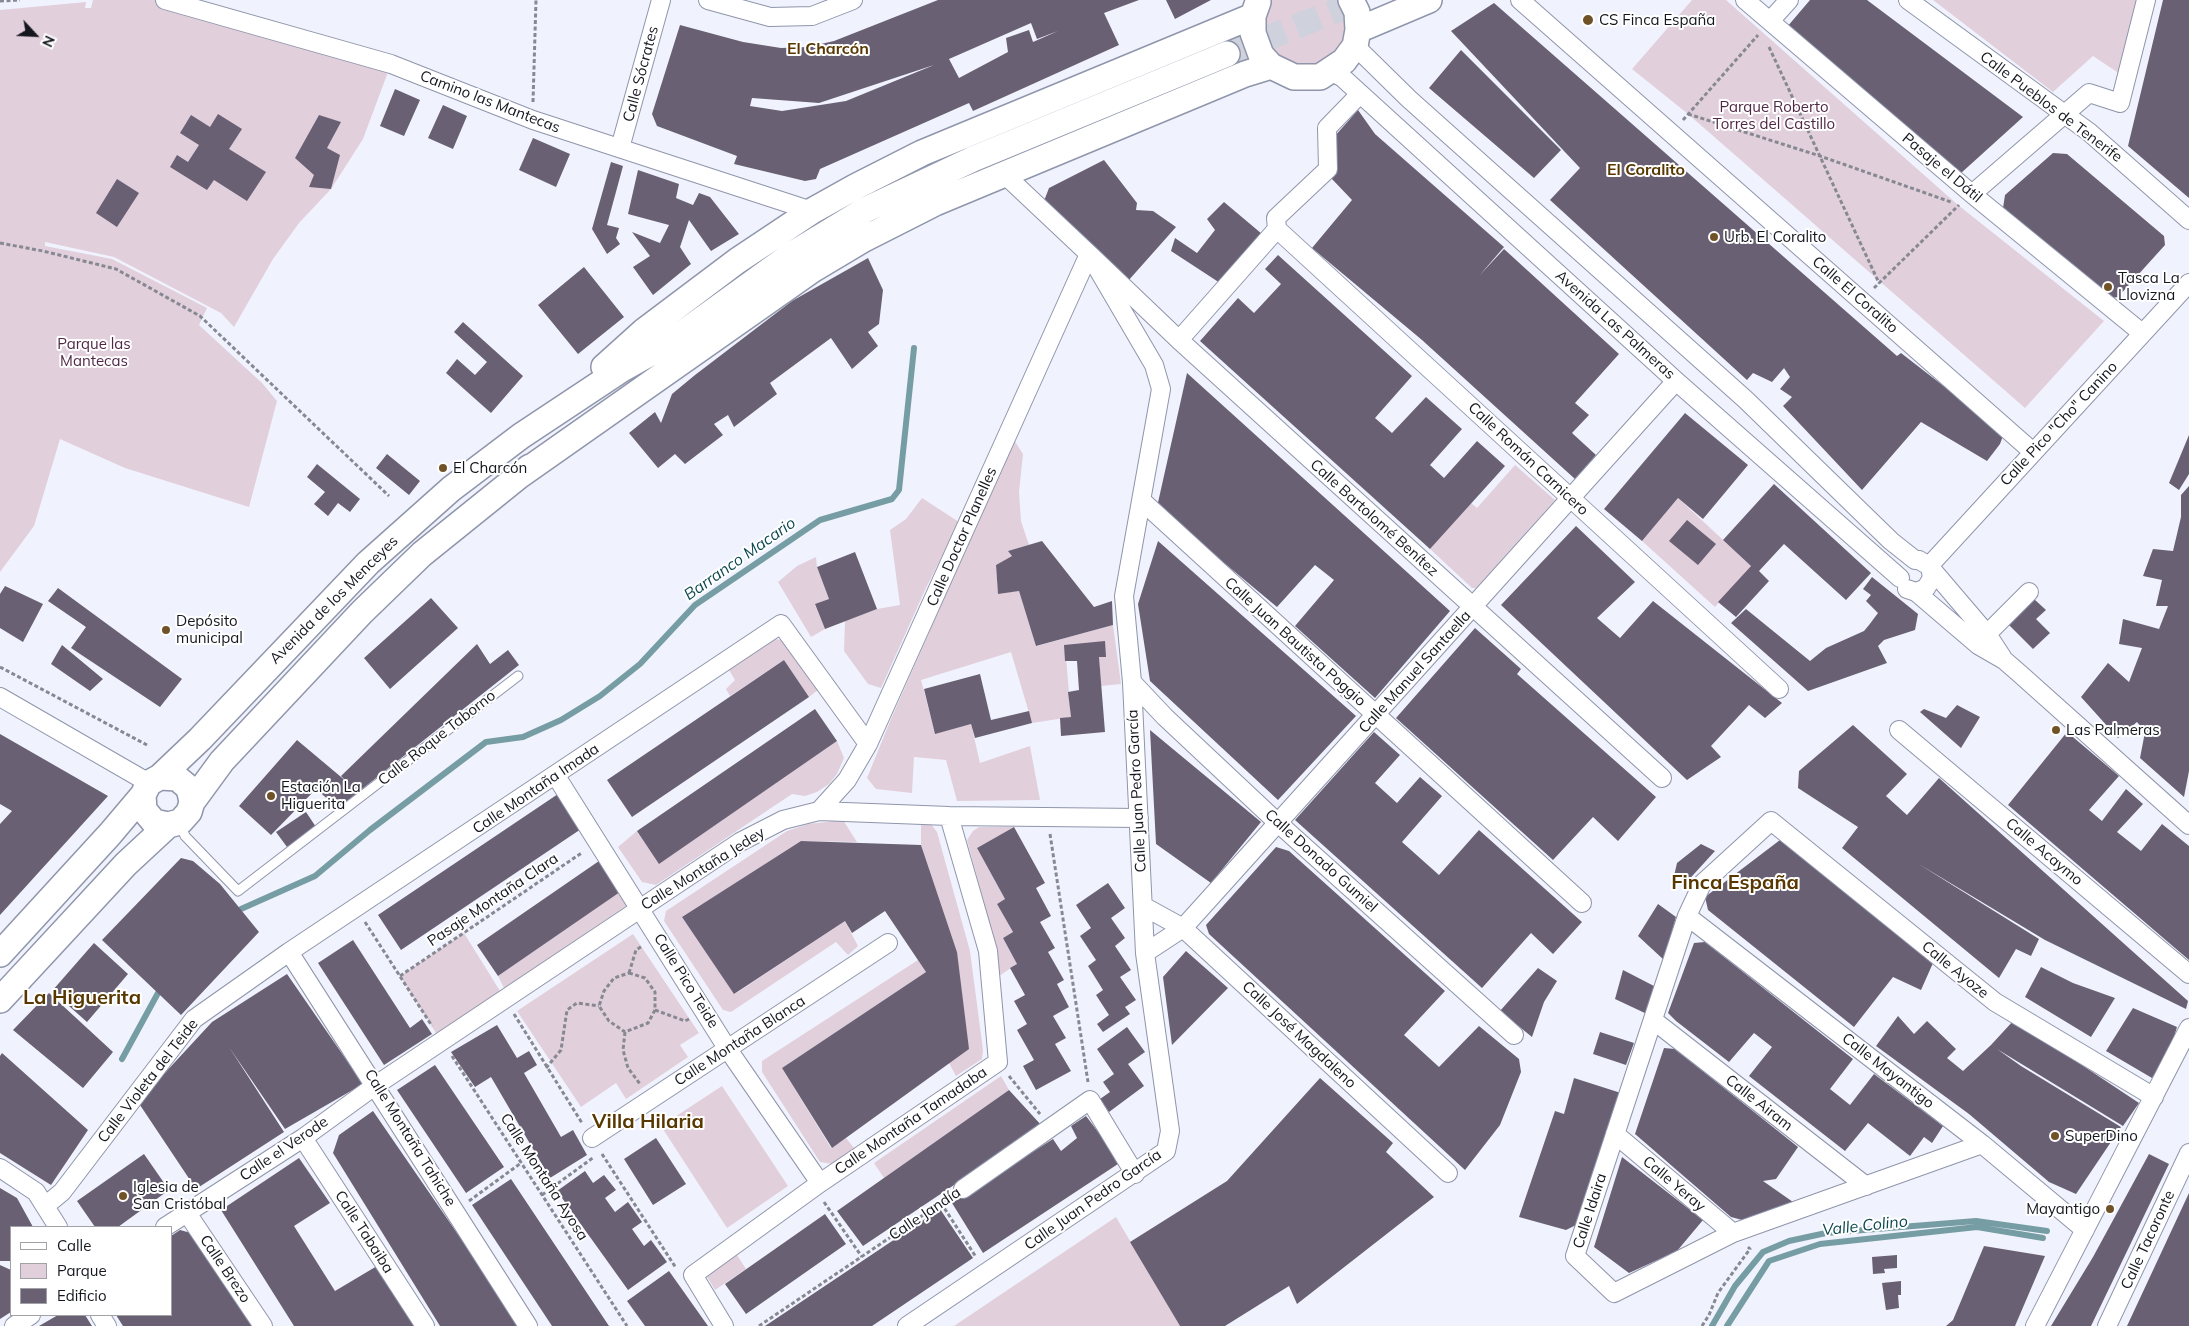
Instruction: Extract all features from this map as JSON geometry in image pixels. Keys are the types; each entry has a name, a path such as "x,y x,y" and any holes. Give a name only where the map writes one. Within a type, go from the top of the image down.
{"main road":[{"path":"521,436 571,392 613,360 644,331 737,261 812,211 922,153 1252,5 1253,33 1261,55 1271,66 1294,77 1320,77 1331,72 1344,62 1357,38 1357,12 1352,0"},
{"path":"1357,38 1429,0"},
{"path":"521,436 622,369 672,341 791,255 902,191 973,159 1227,54"},
{"path":"516,478 812,270 864,239 927,207 1004,174 1245,74 1271,66"},
{"path":"516,478 591,419 633,382 672,341"},
{"name":"Avenida de los Menceyes","path":"0,954 151,785 200,739 375,556 451,489 521,436"},
{"name":"Avenida de los Menceyes","path":"0,1000 126,864 180,817 222,761 362,612 422,554 516,478"},
{"path":"177,778 189,788 180,817 154,822 144,810 151,785 177,778"}],"street":[{"name":"Camino las Mantecas","path":"165,0 391,64 533,120 812,211"},
{"name":"Calle Sócrates","path":"620,148 661,0"},
{"path":"708,0 770,17 812,16 853,0"},
{"name":"Calle El Coralito","path":"1520,0 2033,452"},
{"name":"Pasaje el Dátil","path":"1745,0 1766,26 2142,333"},
{"path":"1766,26 1789,0"},
{"name":"Calle Pueblos de Tenerife","path":"1908,0 2089,132 2189,220"},
{"path":"1972,194 2089,93 2120,103 2146,0"},
{"name":"Avenida Las Palmeras","path":"1357,38 1409,99 1746,400 1891,541 1925,566 1987,634 2004,660"},
{"name":"Avenida Las Palmeras","path":"1331,72 1343,78 1676,381 1900,578"},
{"path":"1179,340 1277,229 1276,218 1328,169 1326,128 1360,94"},
{"name":"Calle Juan Pedro García","path":"906,1326 1135,1174 1166,1151 1170,1131 1145,953 1132,682 1124,596 1161,389 1154,365 1089,254 1004,174"},
{"name":"Calle Román Carnicero","path":"1277,229 1779,689"},
{"name":"Calle Bartolomé Benítez","path":"1089,254 1179,340 1662,778"},
{"name":"Calle Doctor Planelles","path":"819,811 846,780 868,744 1089,254"},
{"name":"Calle Pico \"Cho\" Canino","path":"1925,566 2189,283"},
{"name":"Calle Manuel Santaella","path":"1145,953 1183,928 1676,381"},
{"name":"Calle Juan Bautista Poggio","path":"1142,501 1582,903"},
{"path":"1907,562 1925,566 1932,578 1926,588 1916,592 1908,590 1900,578 1902,569 1907,562"},
{"name":"Avenida Las Palmeras","path":"1916,592 1978,645 2004,660 2189,826"},
{"path":"1987,634 2029,592"},
{"name":"Calle Montaña Imada","path":"289,952 556,776 781,624 868,744"},
{"name":"Calle Donado Gumiel","path":"1132,682 1165,717 1278,823 1514,1035"},
{"path":"0,697 151,785"},
{"name":"Calle Acaymo","path":"1899,730 2189,974"},
{"name":"Calle Pico Teide","path":"556,776 727,1048 817,1186"},
{"name":"Calle Montaña Jedey","path":"376,1085 740,842 783,820 819,811 949,816 1139,818"},
{"name":"Calle Montaña Tamadaba","path":"724,1326 693,1275 817,1186 998,1062 988,951 949,816"},
{"name":"Calle Idaira","path":"1771,821 1702,884 1687,916 1575,1256 1614,1292 1733,1233 1982,1144"},
{"name":"Calle Ayoze","path":"1771,821 1995,1002 2154,1097"},
{"name":"Calle José Magdaleno","path":"1143,906 1183,928 1448,1173"},
{"name":"Calle Mayantigo","path":"1687,916 1982,1144 2085,1230"},
{"name":"Calle Montaña Blanca","path":"596,1145 652,1099 888,943"},
{"name":"Calle Montaña Tahiche","path":"289,952 456,1210 528,1326"},
{"name":"Calle Violeta del Teide","path":"45,1206 62,1192 194,1019 289,952"},
{"name":"Calle Airam","path":"1653,1020 1866,1186"},
{"path":"2035,1326 2189,1028"},
{"name":"Calle el Verode","path":"167,1226 303,1138 376,1085"},
{"path":"1090,1100 1135,1174"},
{"name":"Calle Jandía","path":"963,1189 1090,1100"},
{"name":"Calle Yeray","path":"1615,1134 1733,1233"},
{"name":"Calle Tabaiba","path":"303,1138 425,1326"},
{"name":"Calle Tacoronte","path":"2107,1326 2189,1153"},
{"path":"0,1168 36,1192 57,1226"},
{"name":"Calle Brezo","path":"187,1213 263,1326"},
{"path":"14,1326 29,1316"}],"lane":[{"name":"Calle Roque Taborno","path":"180,817 185,836 238,890 518,676"}],"path":[{"path":"0,1 20,0"},
{"path":"533,120 536,0"},
{"path":"1670,134 1766,26 1820,156 1879,283"},
{"path":"1688,114 1820,156 1958,205"},
{"path":"1862,302 1958,205 1972,194"},
{"path":"0,243 43,251 116,269 200,316 388,496"},
{"path":"0,667 147,745"},
{"path":"1048,817 1090,1100"},
{"name":"Pasaje Montaña Clara","path":"400,976 598,842"},
{"name":"Calle Montaña Ayosa","path":"356,908 627,1326"},
{"path":"629,973 636,950 658,937"},
{"path":"599,1006 604,991 614,978 629,973 645,978 655,992 656,1010 648,1023 625,1032"},
{"path":"546,1068 561,1050 567,1010 577,1003 599,1006 609,1021 625,1032"},
{"path":"656,1010 684,1021 706,1012"},
{"path":"625,1032 623,1050 628,1068 652,1099"},
{"path":"998,1062 1051,1127"},
{"path":"542,1194 596,1145"},
{"path":"456,1210 521,1163"},
{"path":"817,1186 862,1257"},
{"name":"Calle Jandía","path":"759,1326 963,1189"},
{"path":"941,1203 987,1273"},
{"path":"1702,1326 1710,1315 1718,1293 1750,1249 1733,1233"}],"green space":[{"name":"Parque las Mantecas","path":"93,0 165,0 391,64 363,139 331,189 299,223 273,259 234,327 221,313 114,257 45,242 45,246 112,259 207,308 199,325 262,383 277,401 249,507 125,468 60,439 34,526 0,572 0,10 86,2 85,8 91,8"},
{"path":"1272,0 1339,0 1344,7 1347,34 1342,47 1320,65 1292,65 1279,59 1270,48 1263,21"},
{"name":"Parque Roberto Torres del Castillo","path":"1692,0 1726,0 1958,205 2104,321 2025,408 1688,114 1632,69"},
{"path":"1933,0 2138,0 2120,74 2093,56 2053,92"},
{"path":"1014,440 1023,454 1019,492 1021,521 1029,545 1009,551 1012,556 996,565 998,593 1019,591 1037,646 1113,625 1121,684 1101,686 1099,657 1065,645 1071,717 1032,723 1011,652 921,680 935,733 971,724 980,763 1030,746 1040,800 957,801 946,760 914,757 912,793 876,789 867,778 891,719"},
{"path":"1515,465 1555,500 1476,588 1472,588 1430,549 1471,503 1477,508"},
{"path":"922,498 959,522 925,590 881,688 868,684 844,651 845,621 877,609 900,605 890,530 906,519"},
{"path":"1678,498 1751,566 1715,607 1642,541"},
{"path":"816,557 817,567 829,599 815,605 825,629 811,637 778,582 797,566"},
{"path":"776,639 785,641 818,690 809,697 784,660 730,696 726,689 735,680 729,670"},
{"path":"837,741 844,758 837,774 829,784 817,792 805,796 792,794 656,885 642,882 618,847 637,831 660,863"},
{"path":"843,820 857,842 801,841 682,917 735,994 845,921 858,946 848,955 836,942 731,1012 723,1010 664,921 666,911 787,831 808,824"},
{"path":"921,823 930,823 937,832 970,951 983,1050 982,1059 956,1076 949,1063 957,952 921,845"},
{"path":"979,827 1014,827 977,848 1005,899 997,904 1013,932 1003,938 1017,964 999,976 997,950 967,840 973,831"},
{"path":"620,892 629,904 504,988 498,976"},
{"path":"464,933 505,999 441,1041 400,976"},
{"path":"633,934 699,1033 680,1045 688,1057 626,1099 616,1083 581,1107 517,1011"},
{"path":"918,960 926,972 782,1068 831,1148 846,1138 854,1148 832,1164 820,1162 762,1072 762,1061"},
{"path":"1001,1076 1009,1090 884,1178 874,1163"},
{"path":"722,1086 788,1186 727,1228 661,1126"},
{"path":"1116,1217 1180,1326 954,1326"},
{"path":"737,1255 746,1269 715,1290 706,1275"}],"building":[{"path":"938,0 1139,0 1104,13 1119,45 973,111 969,103 820,169 816,179 805,181 734,164 737,156 657,126 652,114 680,25 743,42 781,48 808,47 834,41","holes":["1031,23 1037,39 1058,31 1033,42 1029,30 1006,38 1008,52 959,78 949,59","934,65 846,101 782,111 750,106 752,98 819,103"]},
{"path":"1166,0 1211,0 1175,19"},
{"path":"1810,0 1867,0 2023,117 1960,174 1787,27"},
{"path":"2163,0 2189,0 2189,198 2128,146"},
{"path":"1494,3 1897,356 1901,353 2004,433 2000,444 1987,461 1921,422 1862,490 1783,406 1792,397 1780,389 1790,377 1784,368 1772,382 1753,373 1747,380 1550,200 1580,168 1451,31"},
{"path":"1461,50 1561,150 1534,178 1429,88"},
{"path":"395,89 420,100 404,136 380,126"},
{"path":"443,105 467,116 453,149 428,138"},
{"path":"1358,110 1375,134 1504,247 1479,276 1504,249 1619,354 1575,403 1589,415 1572,433 1596,455 1575,479 1422,340 1312,248 1352,200 1332,179 1334,137"},
{"path":"218,114 242,129 229,149 266,172 247,201 214,180 207,190 170,167 177,155 188,162 199,145 180,133 191,115 210,127"},
{"path":"319,115 341,122 327,148 340,155 331,189 309,187 314,175 295,158"},
{"path":"533,138 570,154 556,187 519,170"},
{"path":"2053,153 2067,154 2164,236 2165,245 2118,297 2106,299 2003,208 2005,195"},
{"path":"1104,160 1137,203 1136,210 1153,211 1176,227 1128,281 1044,201 1049,188"},
{"path":"611,162 623,166 607,225 619,228 616,238 620,244 607,254 592,229"},
{"path":"638,170 679,184 676,198 693,205 699,193 710,197 739,234 711,251 689,220 680,247 691,264 653,295 633,267 650,256 632,232 660,243 669,225 628,214"},
{"path":"117,179 139,193 117,227 96,213"},
{"path":"1224,202 1262,234 1220,283 1171,251 1175,238 1197,253 1215,230 1207,219"},
{"path":"1278,255 1412,376 1375,418 1392,433 1426,397 1462,429 1430,465 1444,478 1477,441 1505,466 1430,549 1200,341 1238,298 1254,313 1281,284 1265,269"},
{"path":"868,258 883,290 879,324 868,332 878,346 852,369 831,338 770,383 777,394 734,427 728,415 714,424 723,435 685,464 675,454 658,468 629,433 655,412 661,423 672,394 695,375 792,301"},
{"path":"584,267 624,317 578,354 538,305"},
{"path":"463,322 523,376 491,413 446,373 457,359 475,375 487,362 454,332"},
{"path":"1187,373 1450,611 1375,698 1295,626 1334,580 1315,565 1277,607 1157,507"},
{"path":"1685,413 1748,465 1703,519 1678,498 1642,541 1604,509"},
{"path":"2189,435 2189,474 2179,490 2169,483"},
{"path":"387,454 420,481 409,495 376,468"},
{"path":"317,464 360,499 350,512 338,503 328,516 314,504 325,492 307,477"},
{"path":"1774,484 1871,573 1846,600 1784,544 1759,571 1769,581 1736,617 1718,602 1751,566 1723,540"},
{"path":"2189,486 2189,771 2184,797 2140,758 2145,732 2137,722 2118,738 2081,697 2108,663 2129,682 2142,648 2119,644 2123,619 2159,629 2168,606 2156,606 2162,580 2143,576 2153,549 2173,551 2181,517 2181,495"},
{"path":"1687,520 1716,544 1698,565 1669,541"},
{"path":"1576,526 1635,582 1597,618 1620,638 1653,601 1782,703 1765,718 1749,705 1711,746 1721,757 1687,780 1501,605"},
{"path":"1042,541 1094,607 1112,601 1113,625 1036,646 1019,591 998,594 996,565 1012,556 1008,551"},
{"path":"1158,541 1356,716 1278,800 1150,681 1138,604"},
{"path":"855,552 877,609 825,629 815,604 829,599 817,567"},
{"path":"1872,577 1918,614 1915,630 1884,640 1878,646 1887,663 1808,691 1731,623 1746,609 1810,661 1826,648 1864,631 1878,613 1866,601 1871,595 1863,589"},
{"path":"5,586 43,604 23,642 0,628 0,594"},
{"path":"58,588 182,679 160,707 71,648 86,627 48,601"},
{"path":"431,598 458,628 390,689 364,658"},
{"path":"2034,599 2046,610 2036,619 2050,633 2033,649 2009,625"},
{"path":"1475,628 1521,669 1517,674 1656,797 1618,841 1593,817 1553,860 1396,718"},
{"path":"1105,641 1106,657 1099,657 1105,732 1061,736 1060,718 1071,717 1068,692 1079,690 1077,661 1065,661 1064,645"},
{"path":"477,644 490,664 508,650 519,665 338,808 316,789 271,835 239,806 297,740 347,782 341,776"},
{"path":"62,645 103,679 90,691 51,664"},
{"path":"784,660 809,697 632,817 607,780"},
{"path":"980,674 991,720 1029,711 1032,723 975,738 971,724 935,734 924,689"},
{"path":"1957,705 1980,717 1961,748 1920,712 1924,709 1946,718"},
{"path":"815,709 837,741 659,864 637,831"},
{"path":"1853,725 1907,774 1886,796 1907,815 1939,778 2188,1001 2186,1009 2045,940 1917,863 2039,939 2031,956 2016,949 1999,978 1842,848 1858,827 1798,788 1799,771"},
{"path":"1150,730 1261,822 1211,883 1156,844"},
{"path":"1374,732 1400,755 1375,783 1397,803 1420,777 1442,796 1402,842 1439,875 1479,830 1582,922 1553,954 1531,933 1482,988 1295,820"},
{"path":"2067,732 2119,776 2089,810 2102,821 2126,789 2143,804 2117,832 2141,851 2162,824 2189,846 2189,960 2008,805"},
{"path":"0,734 108,796 0,915 0,824 12,811 0,804"},
{"path":"561,792 584,827 401,950 378,915"},
{"path":"306,812 316,827 287,847 276,832"},
{"path":"1014,827 1045,883 1036,888 1051,916 1040,922 1055,948 1048,952 1064,980 1057,984 1069,1007 1053,1016 1066,1038 1055,1044 1071,1071 1036,1090 1023,1066 1034,1060 1017,1030 1027,1024 1014,1001 1025,995 1010,968 1017,964 1003,938 1013,932 997,904 1005,899 977,848"},
{"path":"1780,840 1933,963 1921,990 1893,977 1854,1027 1708,910 1705,897"},
{"path":"801,841 921,845 957,952 969,1049 832,1148 782,1068 926,972 885,911 852,933 845,921 734,994 682,917"},
{"path":"1701,844 1715,851 1684,885 1674,876 1677,863"},
{"path":"1276,847 1289,851 1445,991 1404,1035 1439,1067 1479,1026 1519,1059 1521,1072 1500,1125 1465,1170 1209,934 1206,925"},
{"path":"181,858 193,861 220,884 259,932 181,1015 102,940"},
{"path":"599,861 620,892 498,976 477,945"},
{"path":"1108,883 1125,908 1111,918 1125,938 1115,946 1131,970 1120,977 1136,1000 1125,1007 1130,1014 1103,1032 1097,1024 1109,1015 1096,995 1103,990 1088,966 1096,960 1080,936 1091,928 1076,905"},
{"path":"1658,904 1676,917 1664,960 1638,936"},
{"path":"353,940 410,1028 422,1019 432,1034 384,1065 318,963"},
{"path":"1705,942 1853,1059 1830,1089 1850,1105 1874,1074 1943,1126 1932,1143 1924,1137 1910,1156 1868,1123 1845,1151 1749,1076 1772,1047 1754,1033 1729,1062 1676,1021 1668,1013 1694,943"},
{"path":"94,943 128,974 87,1022 52,991"},
{"path":"1186,951 1228,988 1172,1045 1163,977"},
{"path":"2041,967 2073,983 2115,998 2091,1037 2025,997"},
{"path":"1538,968 1557,981 1544,1002 1532,1037 1500,1011"},
{"path":"1623,970 1654,986 1647,1014 1615,999"},
{"path":"287,974 363,1084 285,1129 229,1047 284,1132 196,1189 138,1102 212,1022"},
{"path":"49,993 113,1052 83,1088 13,1030"},
{"path":"2133,1008 2177,1027 2170,1050 2152,1078 2106,1051"},
{"path":"1898,1016 1914,1034 1927,1021 1956,1049 1947,1058 1963,1071 2014,1020 2139,1103 2123,1126 1997,1049 2021,1066 2121,1127 2076,1194 2049,1182 1969,1114 1876,1046"},
{"path":"497,1025 517,1058 529,1051 537,1065 524,1073 561,1137 573,1130 587,1155 550,1178 491,1077 475,1087 451,1052"},
{"path":"1127,1027 1145,1052 1128,1064 1144,1086 1109,1112 1100,1099 1110,1092 1103,1082 1114,1074 1097,1049"},
{"path":"1600,1032 1634,1043 1626,1065 1593,1054"},
{"path":"1664,1048 1675,1049 1798,1147 1776,1179 1763,1181 1793,1202 1746,1221 1731,1217 1635,1134"},
{"path":"2,1053 88,1130 51,1185 0,1153 0,1056"},
{"path":"435,1065 504,1167 466,1193 397,1090"},
{"path":"1320,1078 1393,1143 1386,1152 1434,1197 1297,1304 1289,1286 1225,1326 1180,1326 1130,1242 1227,1181"},
{"path":"1574,1078 1624,1094 1580,1223 1566,1230 1519,1217 1555,1111 1564,1114"},
{"path":"1009,1090 1042,1126 863,1246 837,1211"},
{"path":"373,1111 521,1326 440,1326 333,1153 339,1135"},
{"path":"1086,1116 1121,1162 983,1253 952,1203 1053,1139 1061,1151 1077,1138 1071,1126"},
{"path":"656,1138 686,1184 653,1205 624,1159"},
{"name":"Iglesia de San Cristóbal","path":"144,1154 169,1190 119,1226 94,1226 77,1201"},
{"path":"2149,1154 2169,1164 2091,1326 2051,1326 2093,1257"},
{"path":"1622,1157 1703,1220 1677,1251 1629,1273 1594,1247"},
{"path":"299,1158 330,1203 294,1226 335,1291 377,1266 414,1326 294,1326 221,1210"},
{"path":"585,1171 593,1183 604,1175 616,1190 605,1198 615,1212 628,1202 642,1222 632,1229 644,1246 651,1240 667,1262 628,1290 557,1191"},
{"path":"511,1179 609,1326 552,1326 472,1205"},
{"path":"0,1188 17,1198 32,1226 10,1226 10,1261 0,1261"},
{"path":"2189,1193 2189,1326 2127,1326"},
{"path":"940,1209 973,1258 872,1326 765,1326"},
{"path":"825,1214 846,1244 746,1314 725,1284"},
{"path":"180,1230 191,1233 254,1326 123,1326 117,1316 172,1316 172,1235"},
{"path":"1984,1246 2045,1256 2015,1326 1946,1326 1953,1320"},
{"path":"1897,1255 1897,1268 1884,1269 1885,1273 1873,1274 1872,1257"},
{"path":"0,1265 10,1270 10,1313 0,1319"},
{"path":"669,1271 708,1326 645,1326 627,1301"},
{"path":"1901,1281 1901,1295 1898,1295 1899,1308 1886,1310 1882,1283"},
{"path":"56,1316 86,1316 92,1326 39,1326"}],"waterway":[{"name":"Barranco Macario","path":"241,909 315,876 370,830 486,742 523,737 561,720 600,696 640,664 695,605 820,520 892,499 899,490 914,348"},
{"path":"122,1059 158,993"},
{"path":"1712,1326 1735,1286 1763,1252 1789,1241 1826,1233 1976,1221 2047,1231"},
{"name":"Valle Colino","path":"1727,1326 1769,1261 1820,1244 1977,1227 2043,1238"}],"tunnel":[{"path":"1227,54 1363,0"}],"place":[{"name":"CS Finca España","path":"1588,20"},
{"name":"Urb. El Coralito","path":"1714,237"},
{"name":"Tasca La Llovizna","path":"2108,287"},
{"name":"El Charcón","path":"443,468"},
{"name":"Depósito municipal","path":"166,630"},
{"name":"Las Palmeras","path":"2056,730"},
{"name":"Estación La Higuerita","path":"271,796"},
{"name":"SuperDino","path":"2055,1136"},
{"name":"Iglesia de San Cristóbal","path":"123,1196"},
{"name":"Mayantigo","path":"2110,1209"}],"district":[{"name":"El Charcón","path":"828,49"},
{"name":"El Coralito","path":"1646,170"},
{"name":"Finca España","path":"1735,883"},
{"name":"La Higuerita","path":"82,998"},
{"name":"Villa Hilaria","path":"648,1122"}]}
